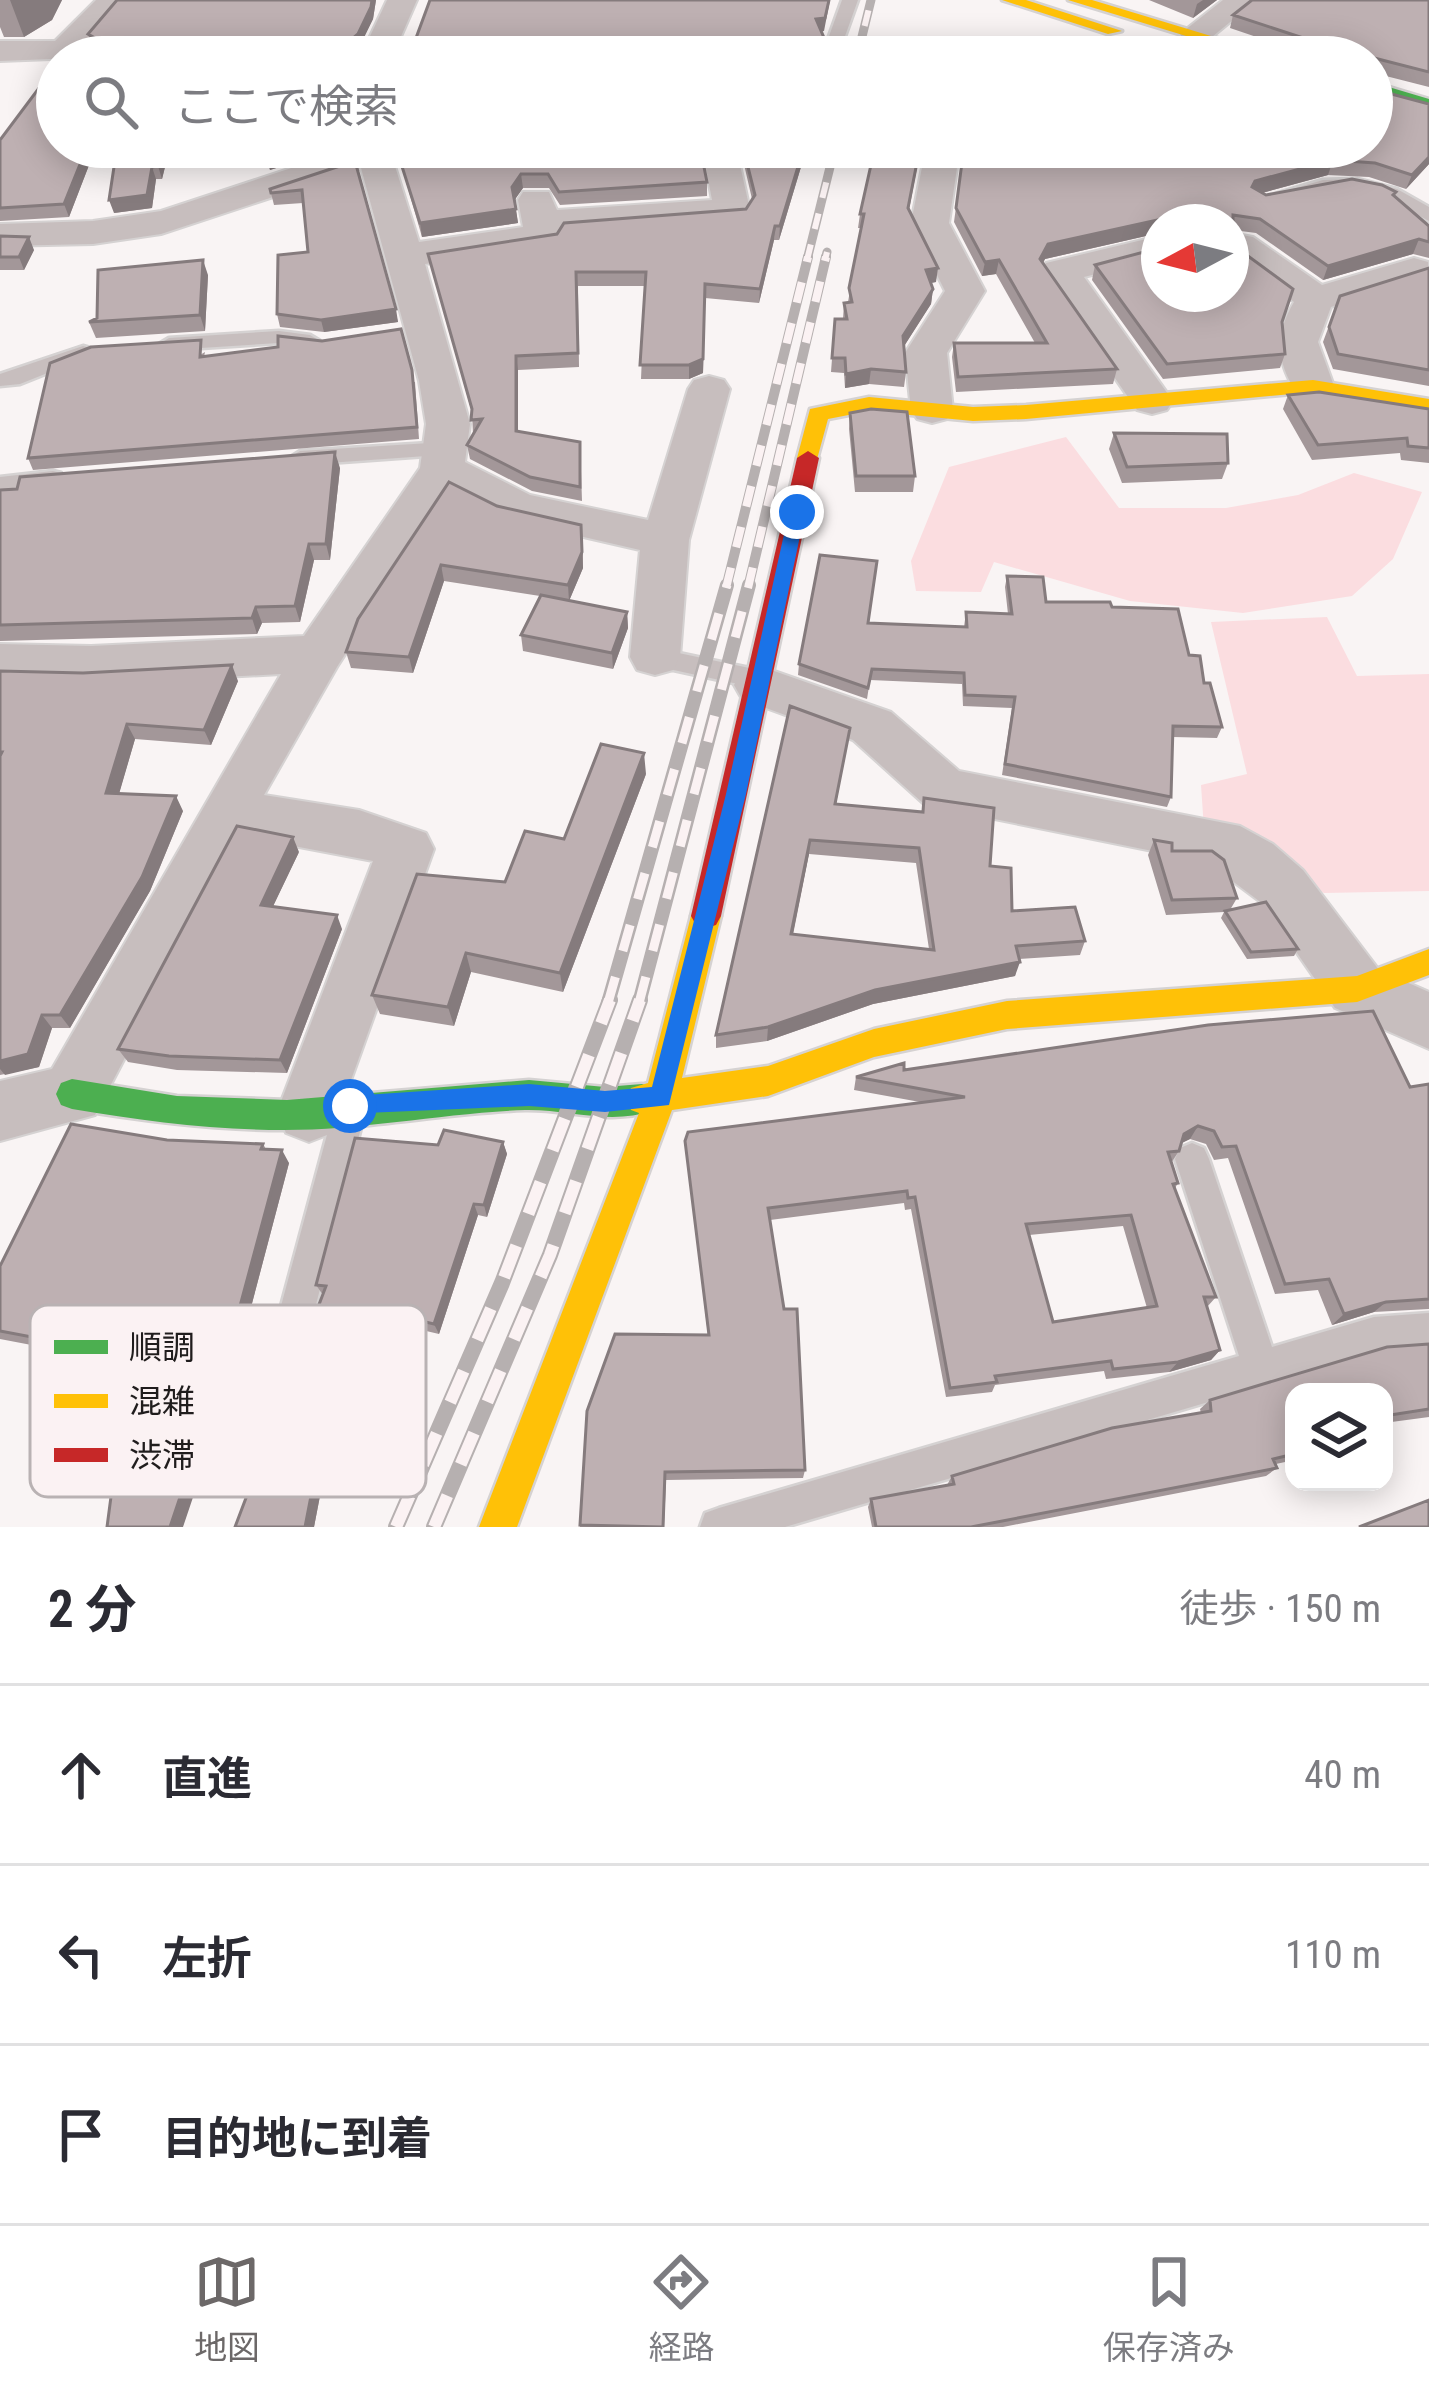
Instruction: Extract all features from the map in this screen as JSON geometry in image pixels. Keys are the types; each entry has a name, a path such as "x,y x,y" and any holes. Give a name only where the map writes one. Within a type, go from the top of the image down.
{"street":[{"path":"87,36 113,0"},
{"path":"386,36 402,0"},
{"path":"1010,0 1139,36"},
{"path":"1076,0 1119,5 1166,36"},
{"path":"1201,36 1242,0"},
{"path":"1393,93 1429,104"},
{"path":"1393,112 1429,122"},
{"path":"0,235 53,236 153,224 188,216 314,168"},
{"path":"72,1094 226,811 444,459 448,424 440,381 411,331 403,256 378,168"},
{"path":"403,256 544,235 532,168"},
{"path":"540,222 732,210 723,168"},
{"path":"932,410 926,353 965,291 930,223 939,168"},
{"path":"1141,252 1060,271 1152,400"},
{"path":"1249,256 1316,299"},
{"path":"1313,386 1296,350 1296,331 1316,299 1421,267"},
{"path":"498,1527 661,1097 760,685 818,414 847,404 973,414 1313,386 1429,406"},
{"path":"656,657 665,540 709,389"},
{"path":"444,459 517,507 665,540"},
{"path":"0,663 91,665 319,654"},
{"path":"760,685 872,726 944,790 1220,842 1253,861 1283,887 1357,989 1429,1021"},
{"path":"226,811 359,832 406,849 330,1109"},
{"path":"1,1112 72,1094 178,1111 330,1109 529,1095 605,1102 661,1097 768,1081 874,1043 1007,1016 1357,989 1429,962"}],"lane":[{"path":"837,36 850,0"},
{"path":"1261,200 1335,180 1366,184 1429,214"},
{"path":"139,346 279,337 324,343"},
{"path":"0,380 14,380 92,349 116,347"},
{"path":"278,460 444,459"},
{"path":"0,484 82,476"},
{"path":"656,657 745,676 760,685"},
{"path":"292,1305 330,1109"},
{"path":"1192,1159 1262,1370"},
{"path":"719,1527 1374,1335 1429,1331"}],"shaded area":[{"path":"1066,437 1119,508 1226,508 1298,495 1354,473 1422,492 1393,559 1352,596 1243,613 1130,601 994,562 981,592 916,591 911,561 949,467"},
{"path":"1327,617 1357,676 1429,674 1429,891 1324,893 1204,829 1201,785 1247,774 1211,622"}],"building":[{"path":"117,0 372,0 356,36 88,34"},
{"path":"430,0 829,0 825,18 816,19 823,36 417,36"},
{"path":"1252,0 1429,0 1429,72 1393,63 1393,36 1297,36 1233,15"},
{"path":"36,92 36,168 79,168 64,204 0,208 0,140"},
{"path":"1393,94 1429,104 1429,157 1412,175 1390,168"},
{"path":"114,168 152,168 147,195 109,200"},
{"path":"334,168 357,168 396,309 321,320 277,314 278,255 308,252 302,190 271,193 270,189"},
{"path":"402,168 704,168 707,182 559,192 548,174 521,174 512,187 516,209 420,223"},
{"path":"748,168 798,168 780,226 775,226 760,289 705,284 703,359 689,365 640,365 646,272 576,272 578,353 516,356 516,431 580,442 580,487 530,477 467,445 482,419 471,420 472,409 428,254 557,234 564,223 746,209 755,195"},
{"path":"870,168 916,168 908,208 938,268 926,270 933,289 903,336 906,372 871,369 846,374 845,358 832,358 835,319 847,319 844,303 852,302 849,288 864,214 860,214"},
{"path":"961,168 1303,168 1255,181 1252,187 1266,195 1352,179 1382,185 1396,192 1393,195 1429,226 1429,242 1419,239 1328,266 1260,219 1249,217 1249,204 1141,204 1141,224 1048,244 1040,259 1117,369 958,377 954,343 1047,343 999,260 985,262 956,208"},
{"path":"0,236 29,237 19,257 0,257"},
{"path":"1141,253 1141,312 1249,312 1249,257 1293,289 1282,322 1285,354 1167,364 1095,265"},
{"path":"203,260 200,315 89,322 97,318 98,270"},
{"path":"1429,268 1429,370 1338,354 1329,327 1340,296"},
{"path":"401,329 412,370 417,427 28,458 50,363 91,347 201,340 200,357 278,347 278,336 322,341"},
{"path":"1319,392 1429,409 1429,448 1408,446 1407,438 1318,445 1288,395"},
{"path":"871,409 907,412 915,476 856,476 850,413"},
{"path":"1114,433 1227,434 1228,463 1127,467"},
{"path":"335,452 326,544 309,544 295,606 256,607 252,618 0,625 0,490 17,489 20,477"},
{"path":"449,482 497,506 581,525 582,552 568,585 441,565 409,657 346,652 358,619"},
{"path":"820,555 877,561 868,623 967,627 966,612 1012,614 1007,576 1043,577 1046,602 1178,609 1189,655 1200,656 1204,683 1210,683 1222,727 1173,726 1171,797 1005,764 1015,697 965,695 964,673 872,669 868,688 799,664"},
{"path":"541,595 627,612 612,653 521,635"},
{"path":"232,665 204,730 127,724 106,793 176,796 142,877 60,1015 42,1015 28,1054 0,1061 0,671 83,673"},
{"path":"790,706 850,728 835,804 923,812 924,798 994,808 990,866 1011,868 1012,911 1075,907 1085,941 1016,946 1020,962 875,990 768,1027 716,1035","holes":["810,840 919,848 934,950 791,934"]},
{"path":"601,744 644,753 560,973 466,953 448,1007 372,995 417,874 505,882 525,831 564,839"},
{"path":"237,826 293,837 261,905 337,915 280,1060 118,1049"},
{"path":"1154,840 1172,843 1172,851 1212,851 1224,860 1237,898 1172,900"},
{"path":"1266,902 1298,949 1251,952 1225,911"},
{"path":"1373,1011 1410,1087 1429,1084 1429,1299 1386,1302 1344,1314 1329,1279 1285,1284 1236,1146 1222,1147 1214,1131 1198,1126 1184,1134 1179,1151 1168,1152 1178,1183 1173,1184 1216,1297 1204,1297 1220,1350 1178,1362 1113,1369 1111,1361 995,1376 997,1382 950,1388 915,1197 908,1198 907,1191 768,1208 784,1309 797,1309 805,1470 665,1472 663,1527 580,1525 587,1411 615,1334 709,1335 685,1141 688,1132 965,1097 856,1077 904,1063 904,1070 1208,1025","holes":["1131,1215 1157,1306 1053,1322 1026,1224"]},
{"path":"71,1124 167,1140 263,1144 261,1149 282,1150 240,1305 30,1305 30,1337 0,1331 0,1266"},
{"path":"444,1130 503,1142 484,1205 474,1204 434,1324 426,1322 426,1305 319,1305 326,1286 316,1285 355,1138 438,1145"},
{"path":"1429,1344 1429,1409 1393,1415 1393,1383 1285,1383 1285,1456 1273,1459 1277,1468 971,1527 876,1527 871,1499 954,1484 952,1476 1112,1428 1211,1411 1210,1400 1387,1347"},
{"path":"111,1497 180,1497 170,1527 107,1527"},
{"path":"246,1497 311,1497 305,1527 235,1527"},
{"path":"1429,1500 1429,1527 1359,1527"}],"railway":[{"path":"862,36 871,0"},
{"path":"807,260 830,168"},
{"path":"825,260 827,252"},
{"path":"726,588 808,257"},
{"path":"748,588 826,257"},
{"path":"608,1003 727,585"},
{"path":"639,1002 749,585"},
{"path":"426,1458 502,1283 610,1000"},
{"path":"434,1527 550,1255 639,1002"},
{"path":"396,1527 409,1497"}],"traffic: fast":[{"path":"1393,93 1429,104"},
{"path":"72,1094 177,1111 287,1115 529,1095 605,1102 642,1099"}],"traffic: slow":[{"path":"1010,0 1114,31"},
{"path":"1076,0 1200,36"},
{"path":"808,458 818,414 869,404 973,414 1026,412 1313,386 1429,406"},
{"path":"498,1527 661,1097 706,916"},
{"path":"642,1099 768,1081 874,1043 1007,1015 1357,989 1429,962"}],"traffic: jam":[{"path":"706,916 808,458"}],"route":[{"path":"350,1106 529,1095 605,1102 661,1097 736,794 797,512"}]}
